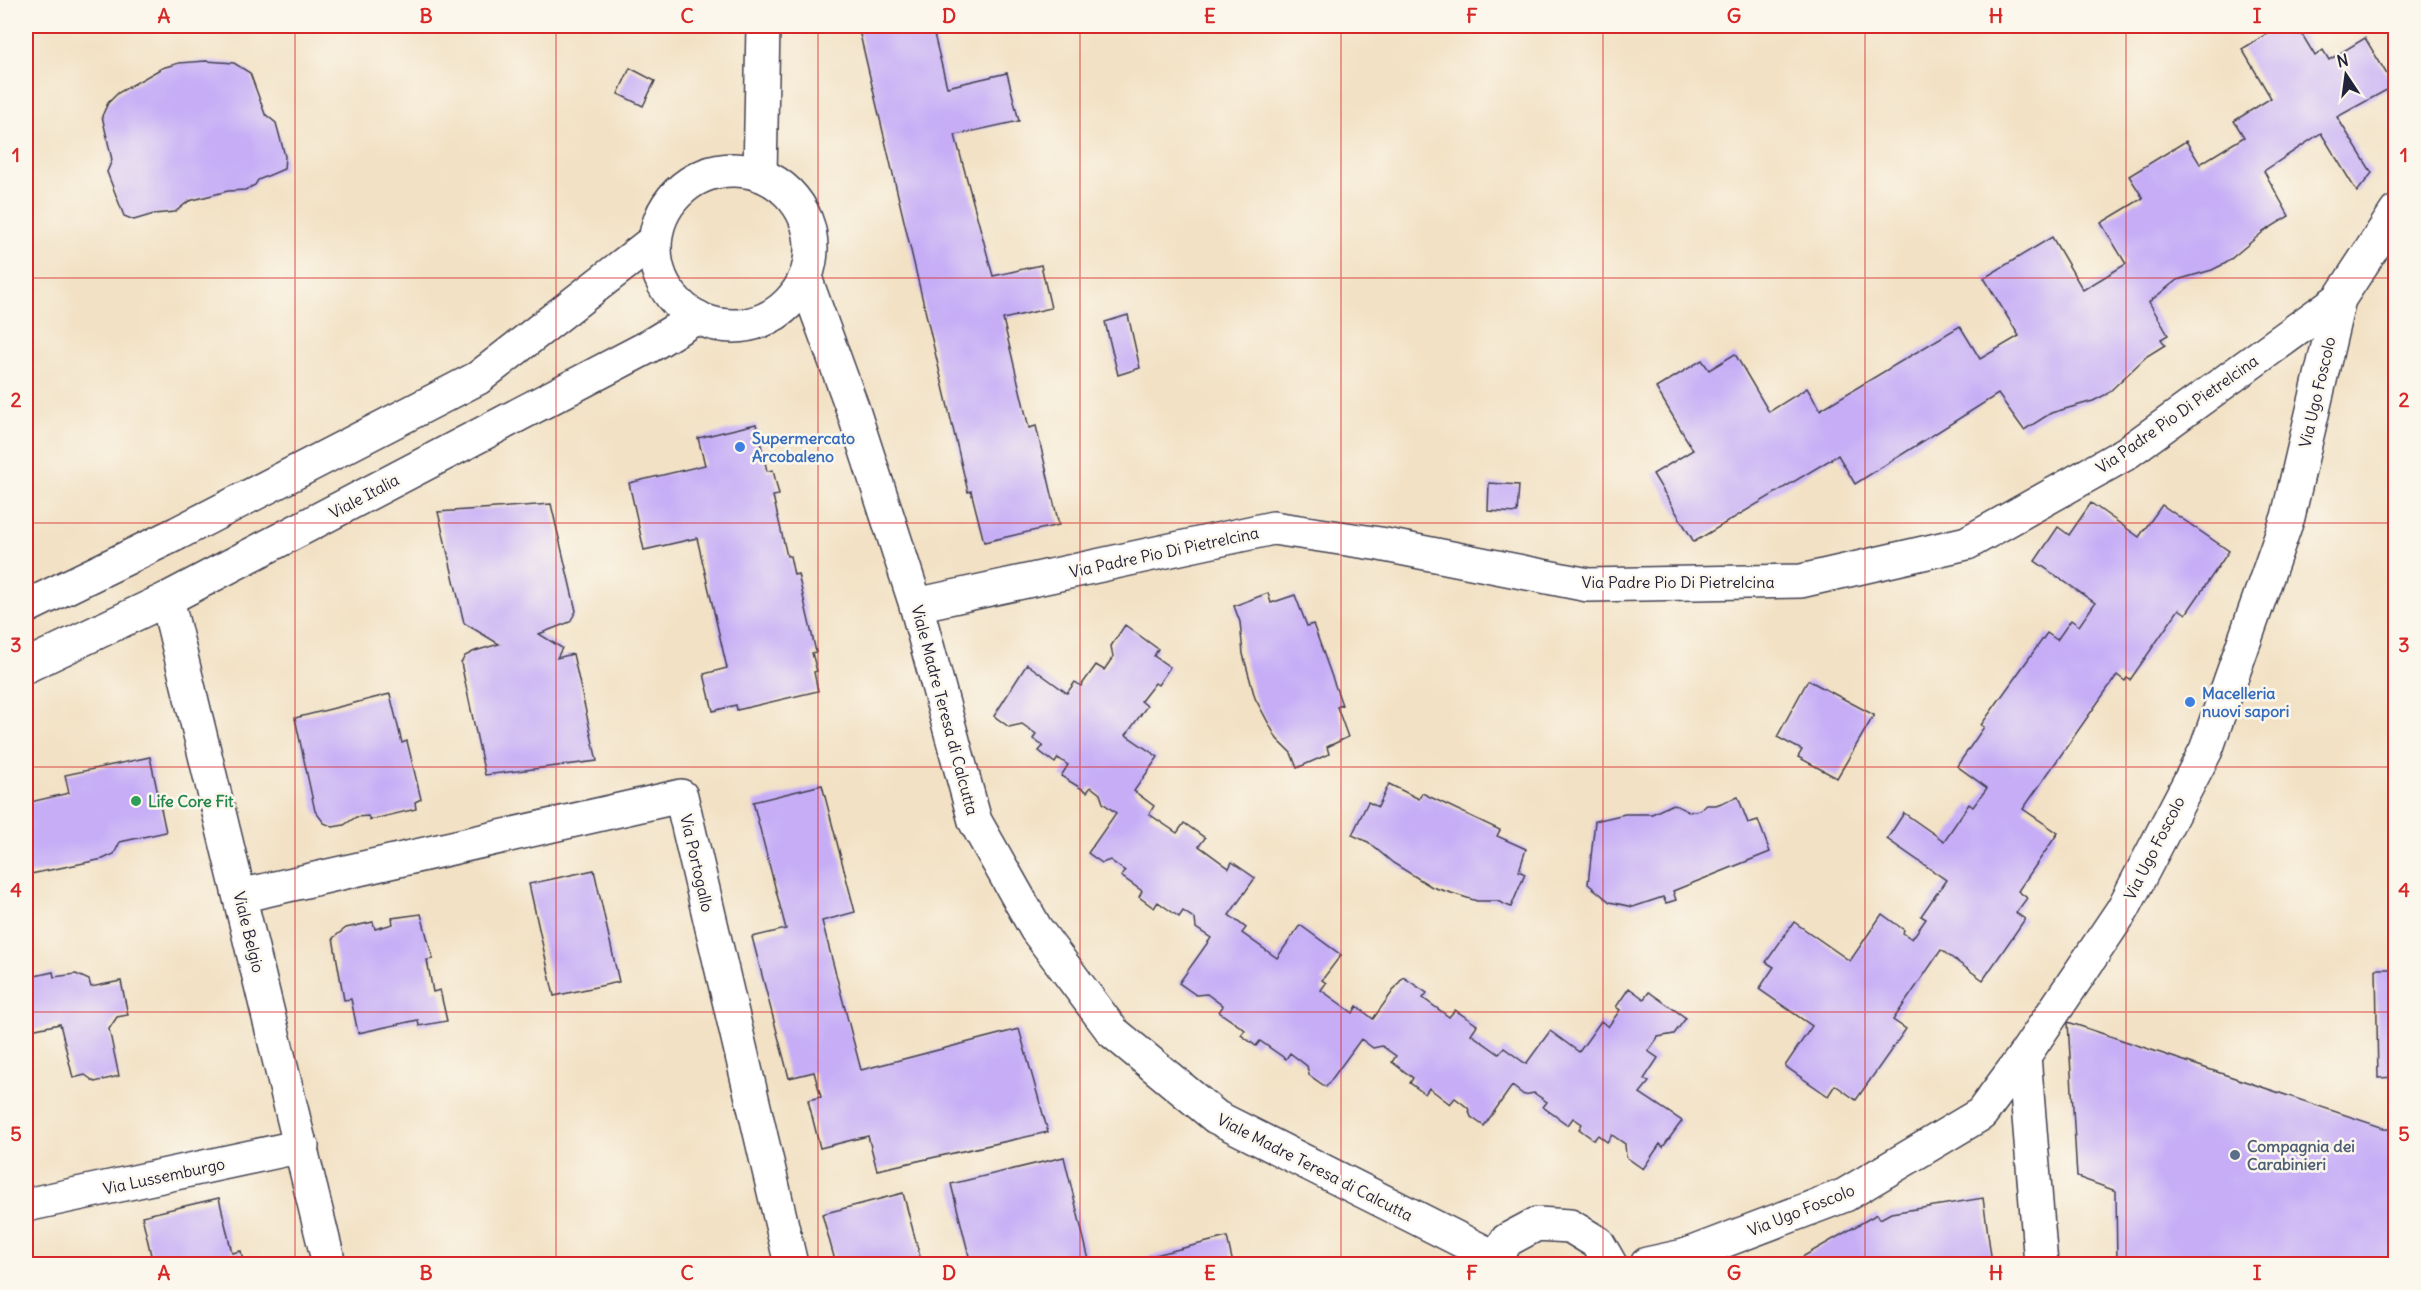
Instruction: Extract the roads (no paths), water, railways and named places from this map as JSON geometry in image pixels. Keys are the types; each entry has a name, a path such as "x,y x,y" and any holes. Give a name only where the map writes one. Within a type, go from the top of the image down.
{"street":[{"path":"760,174 763,26"},
{"path":"733,169 760,174 783,187 795,199 808,223 812,250 805,278 790,301 768,318 750,324 723,325 697,317 676,302 661,279 655,240 662,213 678,191 701,176 733,169"},
{"name":"Via Ugo Foscolo","path":"1647,1264 1684,1256 1845,1195 1981,1113 2024,1056 2123,909 2206,750 2288,517 2339,299 2396,212"},
{"path":"26,607 178,533 478,378 655,240"},
{"name":"Viale Madre Teresa di Calcutta","path":"805,278 852,407 916,605 975,820 1035,929 1113,1032 1216,1117 1494,1261"},
{"name":"Via Padre Pio Di Pietrelcina","path":"916,605 1273,528 1380,544 1588,585 1801,581 1967,543 2125,454 2339,299"},
{"name":"Viale Italia","path":"26,666 167,600 646,348 697,317"},
{"name":"Viale Belgio","path":"167,600 329,1264"},
{"name":"Via Portogallo","path":"240,896 681,796 791,1264"},
{"path":"2024,1056 2041,1264"},
{"name":"Via Lussemburgo","path":"26,1205 302,1146"},
{"path":"1494,1261 1507,1240 1537,1224 1570,1226 1598,1243 1610,1264"}],"place":[{"name":"Supermercato Arcobaleno","path":"740,447"},
{"name":"Macelleria nuovi sapori","path":"2190,702"},
{"name":"Life Core Fit","path":"136,801"},
{"name":"Compagnia dei Carabinieri","path":"2235,1155"}]}
